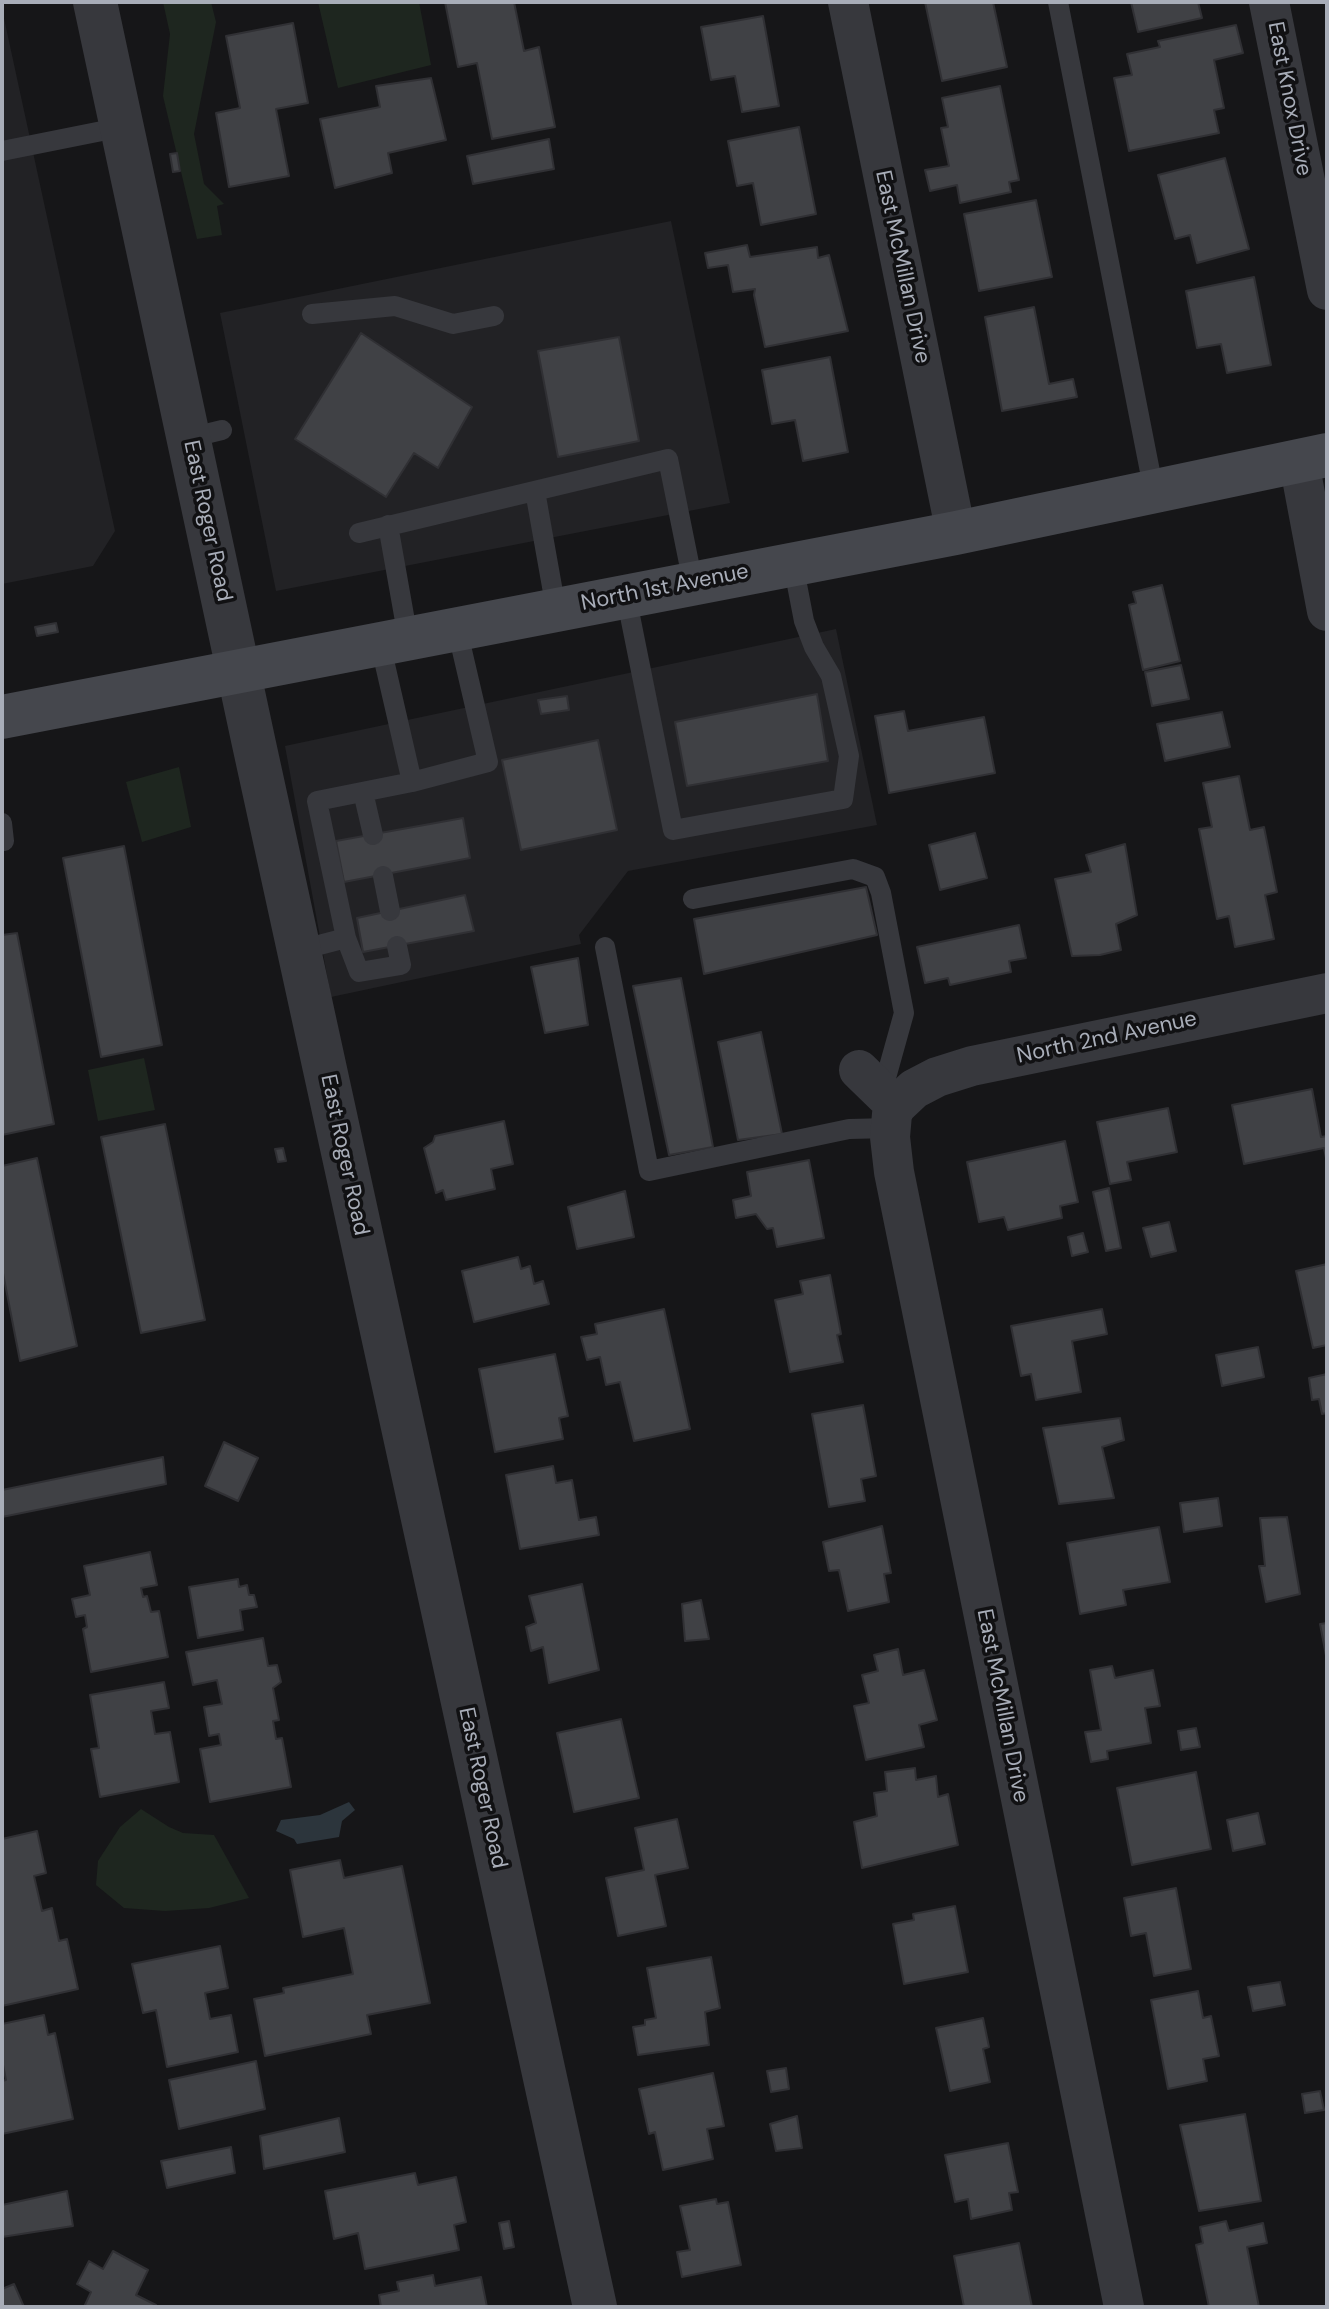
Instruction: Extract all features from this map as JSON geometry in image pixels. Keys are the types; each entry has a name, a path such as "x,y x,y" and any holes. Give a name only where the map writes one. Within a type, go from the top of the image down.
{"main road":[{"name":"North 1st Avenue","path":"2,717 956,533 1313,459"}],"street":[{"name":"East Roger Road","path":"95,2 122,127 205,434 239,670 595,2307"},
{"name":"East McMillan Drive","path":"848,2 956,533"},
{"name":"East Knox Drive","path":"1269,2 1327,290"},
{"path":"1313,459 1327,611"},
{"name":"North 2nd Avenue","path":"882,1099 972,1066 1327,993"},
{"name":"East McMillan Drive","path":"882,1099 897,1187 1124,2307"}],"lane":[{"path":"1058,2 1154,492"},
{"path":"2,151 122,127"},
{"path":"312,314 395,306 453,324 494,316"},
{"path":"359,533 668,459 693,583"},
{"path":"535,491 556,609"},
{"path":"388,525 394,640 412,782"},
{"path":"626,596 673,830 843,799 849,756 831,676 814,647 804,621 793,564"},
{"path":"397,946 401,965 359,972 346,938 317,801 412,782 488,762 457,629"},
{"path":"363,792 373,835"},
{"path":"605,947 649,1171 849,1129 882,1099 904,1013 881,893 875,877 853,869 693,899"},
{"path":"383,876 390,911"},
{"path":"300,950 346,938"}],"shaded area":[{"path":"163,2 211,2 216,22 194,134 204,184 224,204 217,206 222,235 197,239 163,96 170,34"},
{"path":"318,2 419,2 431,65 338,88"},
{"path":"2,9 115,531 93,566 2,584"},
{"path":"671,221 730,503 276,591 220,313"},
{"path":"836,629 877,825 628,871 579,935 581,944 331,997 285,746"},
{"path":"179,767 191,827 142,842 126,782"},
{"path":"144,1058 155,1110 98,1121 88,1070"},
{"path":"349,1802 355,1810 342,1821 339,1837 297,1844 294,1839 276,1831 281,1820 320,1815"},
{"path":"141,1809 183,1833 214,1835 249,1898 209,1908 165,1911 124,1908 96,1885 98,1861 120,1827"}],"building":[{"path":"445,2 514,2 524,51 539,47 555,127 492,139 477,63 458,67"},
{"path":"925,2 993,2 1007,67 942,81"},
{"path":"1131,2 1198,2 1202,18 1138,32"},
{"path":"763,16 779,106 742,112 735,76 711,80 701,27"},
{"path":"293,23 308,103 276,109 289,176 229,187 216,113 240,108 226,36"},
{"path":"1236,25 1243,53 1214,60 1224,108 1214,110 1219,133 1129,151 1114,78 1132,75 1127,54 1160,47 1158,41"},
{"path":"431,78 446,140 388,153 392,173 335,188 320,119 380,107 376,86"},
{"path":"1000,86 1019,180 1009,182 1011,192 960,203 957,185 930,191 925,170 949,166 941,128 948,127 942,98"},
{"path":"799,127 816,214 761,225 753,183 737,186 728,141"},
{"path":"549,139 554,169 473,184 467,156"},
{"path":"177,153 180,171 173,172 170,154"},
{"path":"1225,158 1249,249 1197,263 1190,235 1175,239 1158,175"},
{"path":"1036,200 1052,277 979,291 964,214"},
{"path":"747,245 750,257 817,247 818,258 829,255 848,331 765,347 755,289 733,292 728,265 708,268 705,253"},
{"path":"1254,277 1271,365 1227,373 1221,344 1197,348 1186,291"},
{"path":"1034,307 1049,384 1073,379 1077,397 1002,411 985,317"},
{"path":"361,333 472,407 438,468 414,453 386,497 295,439"},
{"path":"619,337 639,441 558,457 538,351"},
{"path":"830,357 848,452 803,461 795,420 772,424 762,370"},
{"path":"1162,585 1180,661 1143,670 1129,605 1136,603 1133,592"},
{"path":"56,623 58,632 37,636 35,627"},
{"path":"1181,665 1189,699 1152,706 1145,672"},
{"path":"817,694 828,761 687,786 675,722"},
{"path":"567,696 569,710 541,714 538,700"},
{"path":"904,711 908,731 984,717 995,773 889,793 875,716"},
{"path":"1222,712 1230,747 1165,761 1157,724"},
{"path":"598,740 617,830 521,850 502,760"},
{"path":"1239,776 1250,830 1264,827 1277,892 1265,895 1274,939 1235,947 1229,916 1217,919 1199,829 1212,827 1203,783"},
{"path":"463,818 470,858 344,882 336,841"},
{"path":"975,833 987,878 940,890 929,845"},
{"path":"1125,844 1137,915 1116,924 1121,950 1100,955 1072,956 1055,879 1091,872 1086,855"},
{"path":"124,846 162,1045 101,1057 63,858"},
{"path":"866,887 877,935 704,974 694,919"},
{"path":"465,895 474,931 363,952 357,918"},
{"path":"1019,925 1026,958 1009,961 1011,972 950,985 948,978 925,983 917,947"},
{"path":"17,933 54,1124 2,1135 2,935"},
{"path":"578,958 588,1025 545,1033 531,967"},
{"path":"681,978 713,1147 669,1155 633,986"},
{"path":"761,1032 782,1134 738,1140 718,1042"},
{"path":"1312,1089 1321,1137 1327,1136 1327,1163 1324,1148 1244,1164 1232,1105"},
{"path":"1168,1108 1177,1152 1127,1162 1131,1180 1110,1184 1097,1122"},
{"path":"504,1121 513,1164 491,1169 495,1189 446,1200 443,1190 436,1193 424,1148 433,1142 435,1136"},
{"path":"165,1124 205,1320 141,1333 101,1137"},
{"path":"1065,1141 1078,1202 1060,1206 1062,1218 1008,1230 1004,1217 979,1222 967,1162"},
{"path":"283,1148 286,1161 278,1162 275,1149"},
{"path":"37,1158 77,1346 20,1361 2,1268 2,1166"},
{"path":"809,1160 824,1238 777,1247 773,1228 767,1229 756,1214 736,1218 733,1200 751,1196 747,1172"},
{"path":"1109,1188 1121,1248 1106,1251 1093,1192"},
{"path":"625,1191 634,1237 577,1249 568,1207"},
{"path":"1169,1222 1176,1251 1151,1257 1143,1228"},
{"path":"1083,1233 1088,1252 1072,1256 1068,1237"},
{"path":"518,1257 521,1269 530,1266 534,1284 543,1281 549,1304 474,1322 462,1271"},
{"path":"1327,1264 1327,1345 1313,1348 1296,1271"},
{"path":"830,1275 843,1362 790,1372 775,1300 803,1294 800,1281"},
{"path":"664,1309 690,1429 634,1441 620,1382 606,1385 600,1357 587,1360 581,1337 597,1334 595,1324"},
{"path":"1102,1309 1107,1334 1072,1341 1081,1392 1036,1400 1031,1374 1021,1376 1011,1326"},
{"path":"1258,1347 1264,1377 1222,1386 1216,1355"},
{"path":"555,1354 568,1416 559,1418 563,1439 495,1452 479,1369"},
{"path":"1327,1374 1327,1413 1322,1414 1319,1399 1312,1400 1309,1378"},
{"path":"863,1405 876,1476 861,1479 865,1501 829,1507 812,1414"},
{"path":"1120,1418 1124,1440 1102,1447 1114,1498 1059,1504 1043,1428"},
{"path":"224,1442 258,1458 238,1501 205,1486"},
{"path":"163,1457 166,1484 2,1517 2,1490"},
{"path":"553,1466 556,1483 572,1480 579,1520 596,1517 599,1535 520,1549 506,1475"},
{"path":"1218,1498 1222,1526 1184,1532 1180,1503"},
{"path":"1287,1517 1300,1594 1266,1602 1259,1566 1265,1566 1260,1518"},
{"path":"882,1526 891,1573 884,1574 889,1602 848,1611 839,1570 829,1571 823,1542"},
{"path":"1159,1527 1170,1582 1123,1590 1126,1605 1080,1614 1067,1543"},
{"path":"150,1552 157,1585 141,1588 143,1597 147,1596 151,1612 159,1611 168,1657 91,1672 83,1629 87,1627 85,1615 76,1617 72,1599 90,1595 84,1566"},
{"path":"238,1579 239,1587 247,1585 249,1595 254,1595 257,1607 240,1610 243,1630 198,1638 189,1587"},
{"path":"582,1584 599,1670 549,1683 543,1647 531,1651 526,1627 536,1623 529,1596"},
{"path":"701,1600 709,1639 685,1641 682,1604"},
{"path":"1327,1623 1327,1661 1320,1624"},
{"path":"263,1638 268,1666 277,1665 281,1682 273,1688 279,1720 273,1721 276,1739 282,1738 291,1787 210,1802 200,1749 221,1745 219,1734 209,1736 204,1707 222,1704 217,1680 193,1685 186,1652"},
{"path":"898,1649 903,1675 924,1670 937,1720 919,1725 924,1747 866,1760 854,1706 869,1703 862,1675 878,1671 874,1655"},
{"path":"1112,1666 1115,1678 1153,1670 1160,1706 1145,1708 1151,1743 1107,1751 1108,1759 1091,1762 1085,1732 1101,1730 1090,1670"},
{"path":"164,1682 169,1708 151,1711 155,1734 170,1732 179,1782 100,1797 91,1749 99,1748 90,1695"},
{"path":"621,1719 639,1798 574,1812 557,1733"},
{"path":"1196,1728 1200,1747 1181,1750 1178,1731"},
{"path":"915,1768 916,1780 936,1776 938,1797 948,1794 958,1845 862,1868 854,1822 877,1816 874,1793 887,1791 885,1772"},
{"path":"1196,1772 1211,1849 1132,1865 1117,1788"},
{"path":"1258,1813 1265,1844 1233,1851 1227,1820"},
{"path":"677,1819 688,1868 655,1875 666,1926 618,1936 606,1878 644,1870 635,1828"},
{"path":"37,1831 46,1873 34,1876 42,1911 52,1908 59,1941 67,1939 78,1989 2,2006 2,1839"},
{"path":"340,1860 344,1878 402,1866 430,2003 367,2015 371,2034 265,2056 254,1999 284,1993 283,1988 353,1974 344,1928 303,1937 290,1870"},
{"path":"1176,1888 1191,1969 1154,1976 1146,1933 1131,1936 1124,1898"},
{"path":"955,1906 968,1972 904,1984 893,1924 914,1920 913,1914"},
{"path":"220,1946 228,1988 205,1993 210,2019 231,2015 238,2052 167,2067 156,2010 143,2013 132,1964"},
{"path":"711,1957 720,2008 705,2012 709,2045 638,2055 633,2027 645,2025 645,2020 656,2018 647,1968"},
{"path":"1280,1982 1285,2005 1253,2011 1248,1987"},
{"path":"1198,1991 1203,2018 1211,2016 1219,2056 1203,2059 1207,2081 1168,2089 1151,2000"},
{"path":"44,2015 48,2035 55,2033 73,2119 2,2134 2,2081 6,2080 2,2060 2,2024"},
{"path":"983,2018 989,2047 983,2049 990,2082 950,2091 936,2028"},
{"path":"256,2061 265,2109 179,2129 169,2080"},
{"path":"786,2068 789,2089 771,2092 767,2071"},
{"path":"713,2073 724,2126 707,2129 713,2159 663,2170 655,2132 649,2134 639,2089"},
{"path":"1320,2091 1324,2110 1305,2113 1302,2094"},
{"path":"1245,2114 1261,2201 1199,2211 1180,2125"},
{"path":"797,2116 802,2148 776,2151 770,2124"},
{"path":"339,2118 345,2152 264,2169 260,2136"},
{"path":"1008,2143 1018,2192 1009,2193 1012,2210 971,2219 968,2199 955,2202 945,2155"},
{"path":"231,2147 235,2173 167,2188 161,2161"},
{"path":"415,2173 418,2185 456,2177 466,2222 454,2225 459,2250 365,2269 358,2233 334,2239 325,2191"},
{"path":"67,2191 73,2226 2,2237 2,2205"},
{"path":"716,2199 717,2204 728,2202 741,2265 682,2277 677,2252 690,2250 680,2206"},
{"path":"509,2221 514,2247 504,2249 499,2223"},
{"path":"1226,2221 1229,2231 1263,2223 1267,2243 1247,2247 1259,2307 1209,2307 1196,2245 1203,2243 1200,2227"},
{"path":"1019,2243 1032,2307 964,2307 954,2256"},
{"path":"113,2251 148,2270 136,2295 155,2307 84,2307 91,2292 77,2284 89,2261 103,2269"},
{"path":"433,2275 435,2286 481,2277 487,2307 381,2307 379,2295 399,2291 397,2282"},
{"path":"14,2284 24,2307 2,2307 2,2289"}]}
